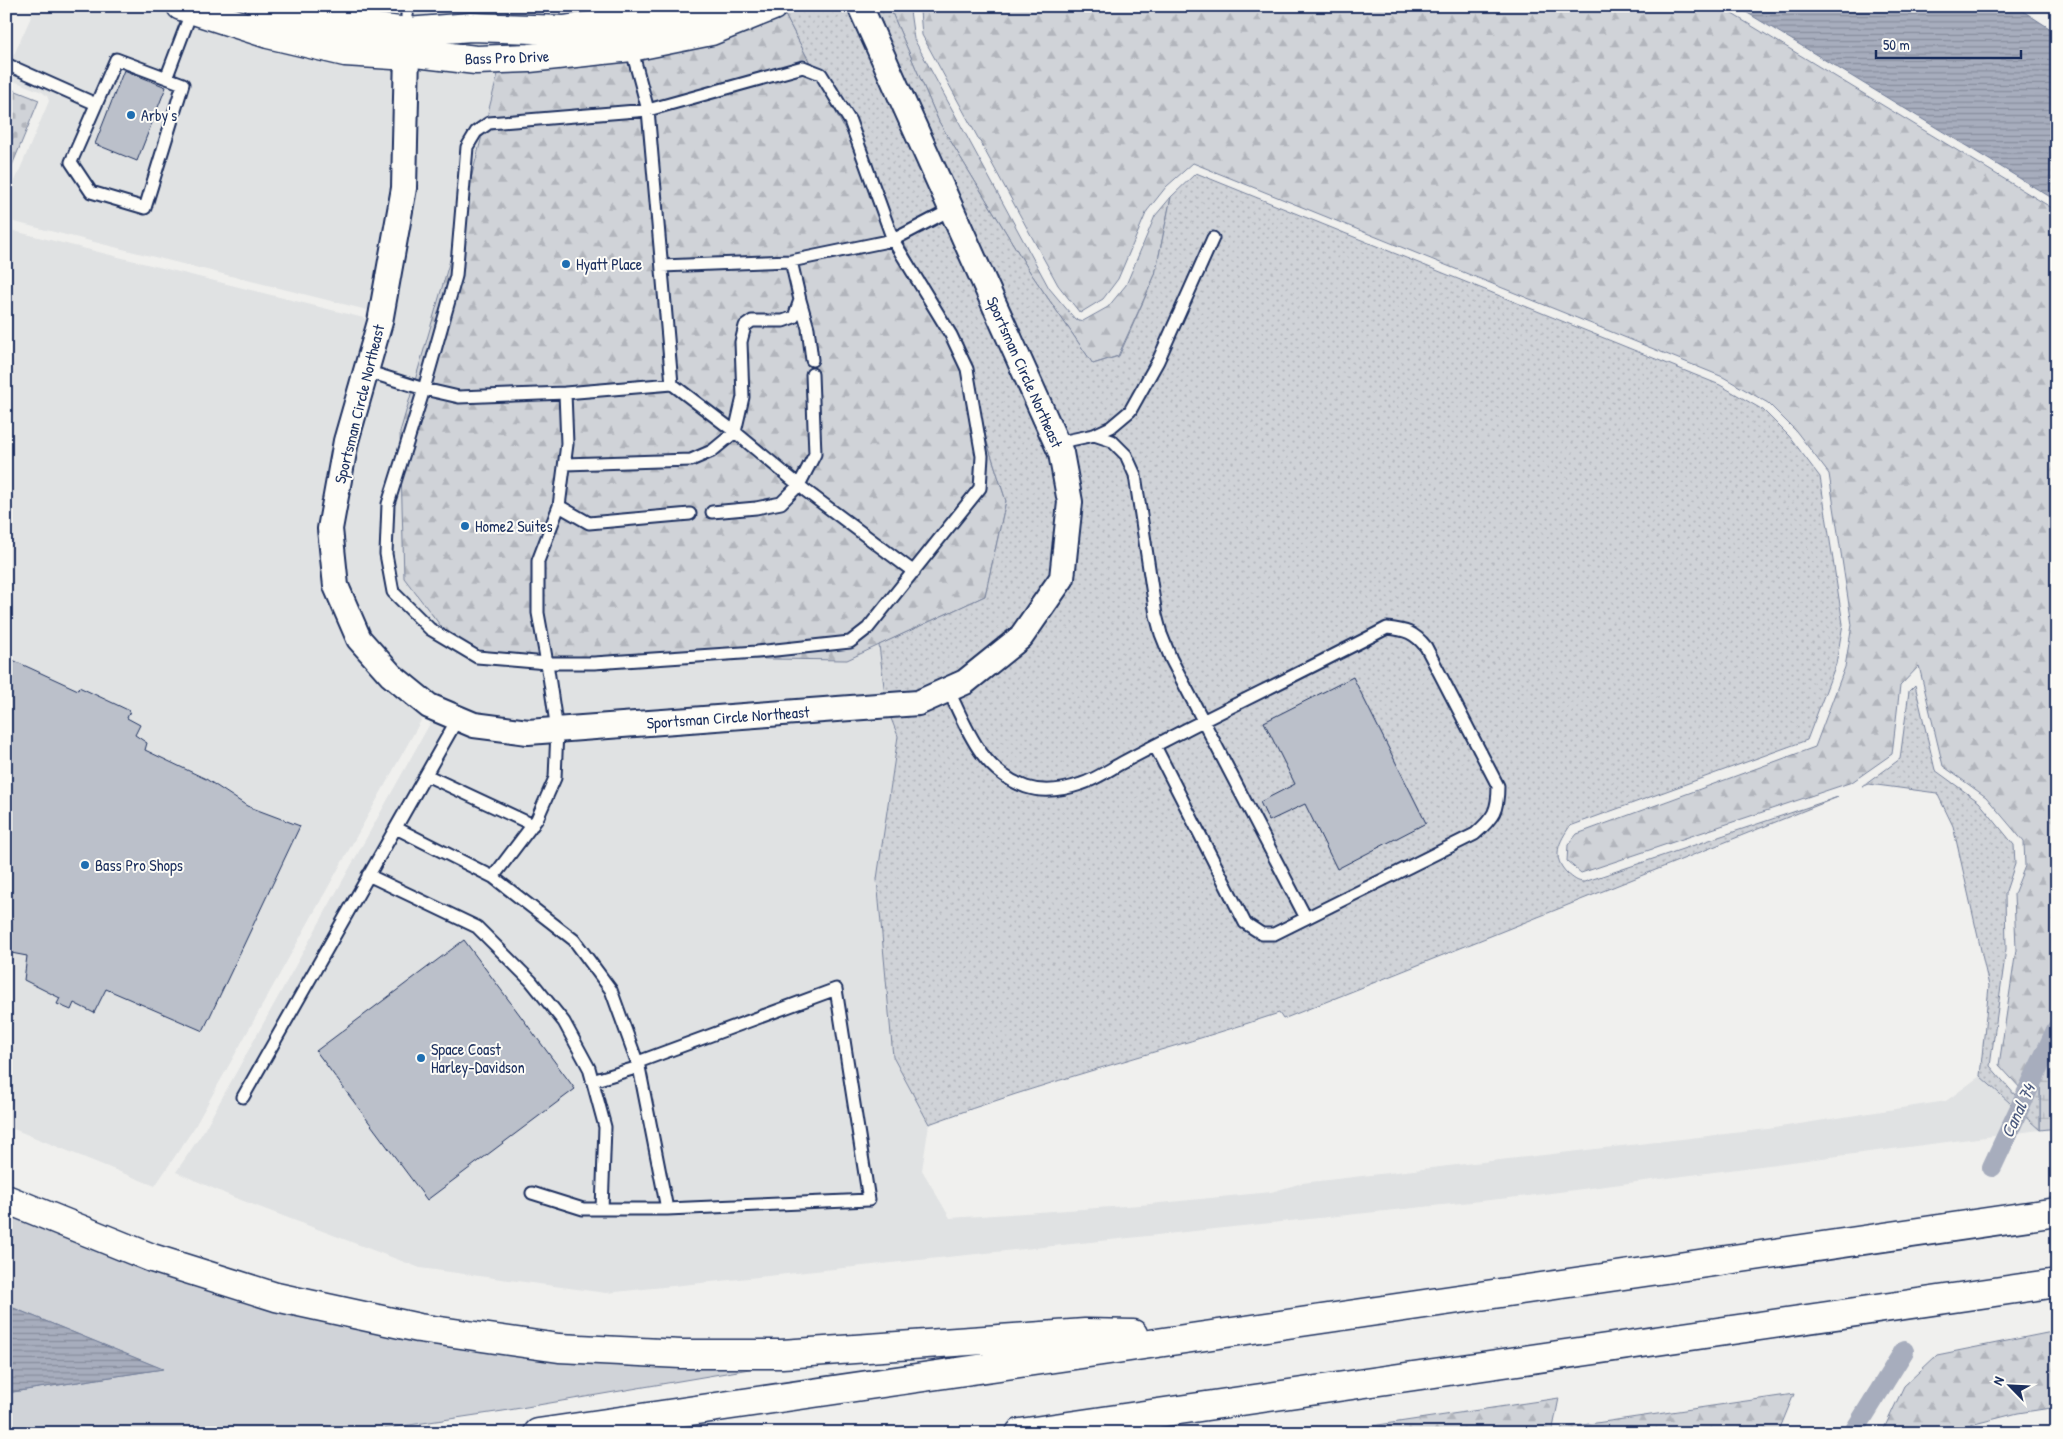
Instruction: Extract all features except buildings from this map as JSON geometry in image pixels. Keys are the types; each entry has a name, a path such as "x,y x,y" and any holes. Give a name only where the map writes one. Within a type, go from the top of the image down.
{"main road":[{"name":"Bass Pro Drive","path":"260,6 314,20 407,30 472,27 564,30 717,6"},
{"name":"Bass Pro Drive","path":"407,30 476,60 529,58 631,47 711,31 773,6"},
{"name":"Bass Pro Drive","path":"187,8 268,34 345,52 393,55 407,30"},
{"path":"6,1199 152,1258 276,1297 419,1328 559,1348 681,1354 782,1354 1085,1333 1202,1336"},
{"path":"538,1433 2057,1212"},
{"path":"1020,1433 2057,1283"},
{"path":"1070,1433 1110,1420"}],"street":[{"name":"Sportsman Circle Northeast","path":"407,30 404,188 380,322 346,441 330,529 336,586 359,639 391,675 429,706 474,725 528,732 918,703 965,682 1022,637 1062,578 1070,502 1061,453 860,6"}],"lane":[{"path":"167,76 187,8"},
{"path":"631,47 648,110 672,384"},
{"path":"116,59 167,76 183,84 145,208 91,192 71,162 116,59"},
{"path":"6,64 96,104"},
{"path":"803,68 821,74 850,121 893,240 952,335 967,369 982,456 980,488 868,628 850,642 757,652 594,663 547,663 477,658 430,629 393,592 386,554 388,504 424,389 456,276 467,147 476,132 489,123 648,110 803,68"},
{"path":"662,266 791,261 893,240 952,209"},
{"path":"1056,443 1094,435 1111,427 1130,411 1158,361 1212,238"},
{"path":"791,261 808,328 812,360"},
{"path":"565,464 691,460 712,452 735,432 743,397 741,342 745,326 752,321 783,321 794,317 800,300"},
{"path":"366,372 459,398 565,393 672,384 735,432 799,485 914,572"},
{"path":"712,512 756,508 780,503 799,485 815,454 812,374"},
{"path":"493,877 537,819 555,778 557,730 538,613 538,561 559,506 567,444 565,393"},
{"path":"1094,435 1112,441 1126,455 1135,475 1148,571 1161,634 1172,659 1306,918"},
{"path":"559,506 589,523 690,514"},
{"path":"948,690 977,748 989,764 1005,777 1026,786 1040,790 1061,790 1084,784 1155,746 1387,628 1401,630 1416,635 1426,647 1498,786 1498,804 1489,821 1475,834 1274,934 1262,934 1245,923 1155,746"},
{"path":"242,1097 458,718"},
{"path":"426,775 533,825"},
{"path":"396,828 493,877 574,940 611,990 638,1065 667,1209"},
{"path":"368,875 477,927 531,981 564,1022 589,1068 605,1127 602,1209"},
{"path":"532,1193 583,1209 667,1209 869,1200 836,989 592,1081"}],"shaded area":[{"path":"36,6 156,6 183,18 396,65 393,187 371,311 6,220 6,202 49,101 42,92 6,78 6,72"},
{"path":"300,6 658,6 562,20 407,21"},
{"path":"418,64 499,70 450,260 633,657 847,660 879,645 885,695 527,722 476,715 435,697 398,668 368,635 347,585 341,530"},
{"path":"6,229 380,322 330,529 359,639 429,706 194,1128 155,1186 6,1126"},
{"path":"890,716 898,736 877,879 893,1057 929,1124 922,1170 950,1218 1140,1205 1271,1192 1302,1183 1768,1129 1946,1101 1980,1076 2040,1130 1528,1196 606,1293 420,1268 233,1197 176,1172 203,1132 433,718 473,735"}],"green space":[{"path":"799,6 851,6 1050,455 1058,501 1051,573 1013,630 959,673 914,693 885,695 879,645 985,596 1006,501 953,336 784,13"},
{"path":"874,6 889,6 939,122 1030,272 1093,364 1119,356 1155,275 1171,197 1196,173 1720,385 1763,410 1789,436 1820,477 1843,624 1836,664 1807,740 1570,826 1558,850 1559,861 1569,875 1584,882 1838,797 1283,1019 1279,1013 1060,1080 929,1124 893,1057 877,879 898,736 890,716 924,712 1071,583 1071,450"},
{"path":"889,6 911,6 914,39 1049,288 1075,319 1083,321 1108,307 1126,285 1155,216 1171,197 1155,275 1118,356 1093,364 1030,272 939,122"},
{"path":"922,6 1719,6 2057,211 2057,1014 2022,1090 1999,1065 2016,950 2014,894 2025,866 2024,842 1986,797 1943,766 1919,666 1900,686 1892,754 1852,782 1581,873 1567,861 1568,845 1577,834 1815,747 1845,667 1852,625 1829,474 1796,431 1768,403 1723,377 1193,163 1166,187 1147,211 1118,279 1103,299 1080,313 1058,285 922,35 920,11"},
{"path":"784,13 953,336 1006,501 985,596 847,660 463,655 404,578 400,432 450,260 499,70"},
{"path":"6,87 39,100 6,180"},
{"path":"1915,685 1935,770 1979,802 2014,845 2015,864 2005,894 2006,949 1990,1066 2015,1095 2020,1098 2029,1096 2040,1074 2040,1130 1980,1076 1989,986 1953,826 1937,793 1869,784 1862,787 1900,759 1909,691"},
{"path":"2057,1038 2055,1053 2057,1056 2057,1128 2040,1130 2040,1074"},
{"path":"6,1208 253,1297 773,1365 503,1411 356,1433 6,1433 6,1393 162,1369 6,1305"},
{"path":"2057,1331 2057,1407 2018,1413 1939,1433 1882,1433 1904,1386 1937,1355"},
{"path":"1794,1394 1778,1433 1561,1433 1562,1428"},
{"path":"1559,1398 1552,1433 1325,1433"}],"water":[{"path":"1736,6 2015,6 2057,33 2057,201"},
{"path":"6,1305 163,1369 6,1393"}],"waterway":[{"name":"Canal 74","path":"1992,1167 2057,1028"},
{"name":"Canal 74","path":"1853,1433 1904,1351"}],"place":[{"name":"Arby's","path":"131,115"},
{"name":"Hyatt Place","path":"566,264"},
{"name":"Home2 Suites","path":"465,526"},
{"name":"Bass Pro Shops","path":"85,865"},
{"name":"Space Coast Harley-Davidson","path":"421,1058"}]}
